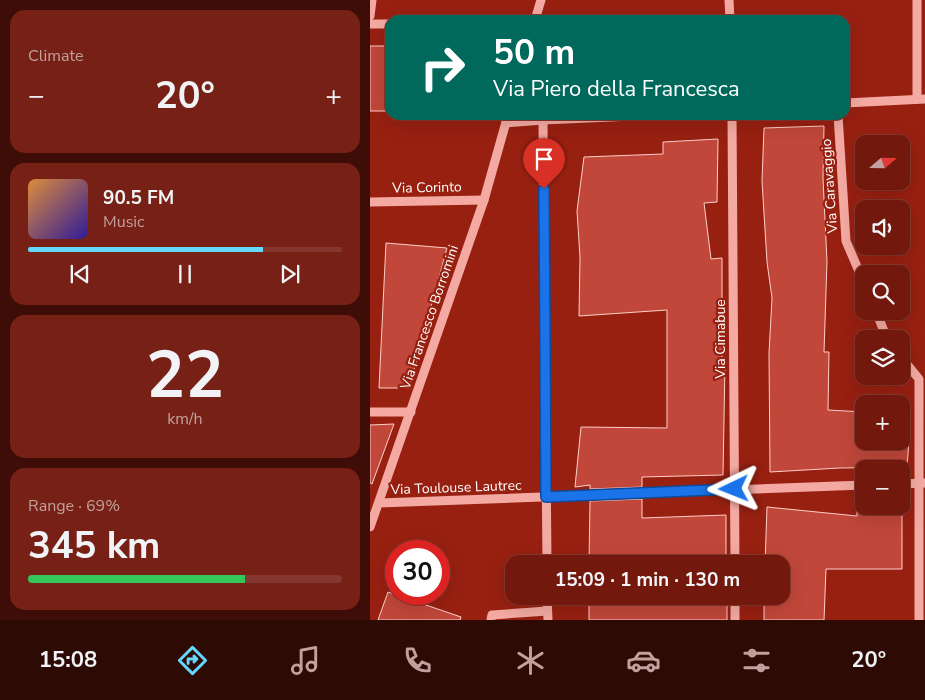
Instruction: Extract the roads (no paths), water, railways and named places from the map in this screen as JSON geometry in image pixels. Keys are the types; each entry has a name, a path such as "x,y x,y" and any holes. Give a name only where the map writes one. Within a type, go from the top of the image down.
{"street":[{"path":"370,16 372,0"},
{"path":"536,15 540,0"},
{"path":"729,0 730,15"},
{"path":"850,103 921,99 917,0"},
{"path":"370,24 385,24"},
{"name":"Via Francesco Borromini","path":"370,526 484,200 507,120"},
{"path":"543,120 547,555"},
{"name":"Via Cimabue","path":"732,120 735,555"},
{"name":"Via Caravaggio","path":"838,120 846,241 856,265"},
{"name":"Via Corinto","path":"370,202 484,200"},
{"path":"910,368 919,379 922,483 918,620"},
{"path":"370,412 411,412"},
{"name":"Via Toulouse Lautrec","path":"379,503 855,485"},
{"path":"735,605 735,620"},
{"path":"491,620 492,614 548,616"}]}
